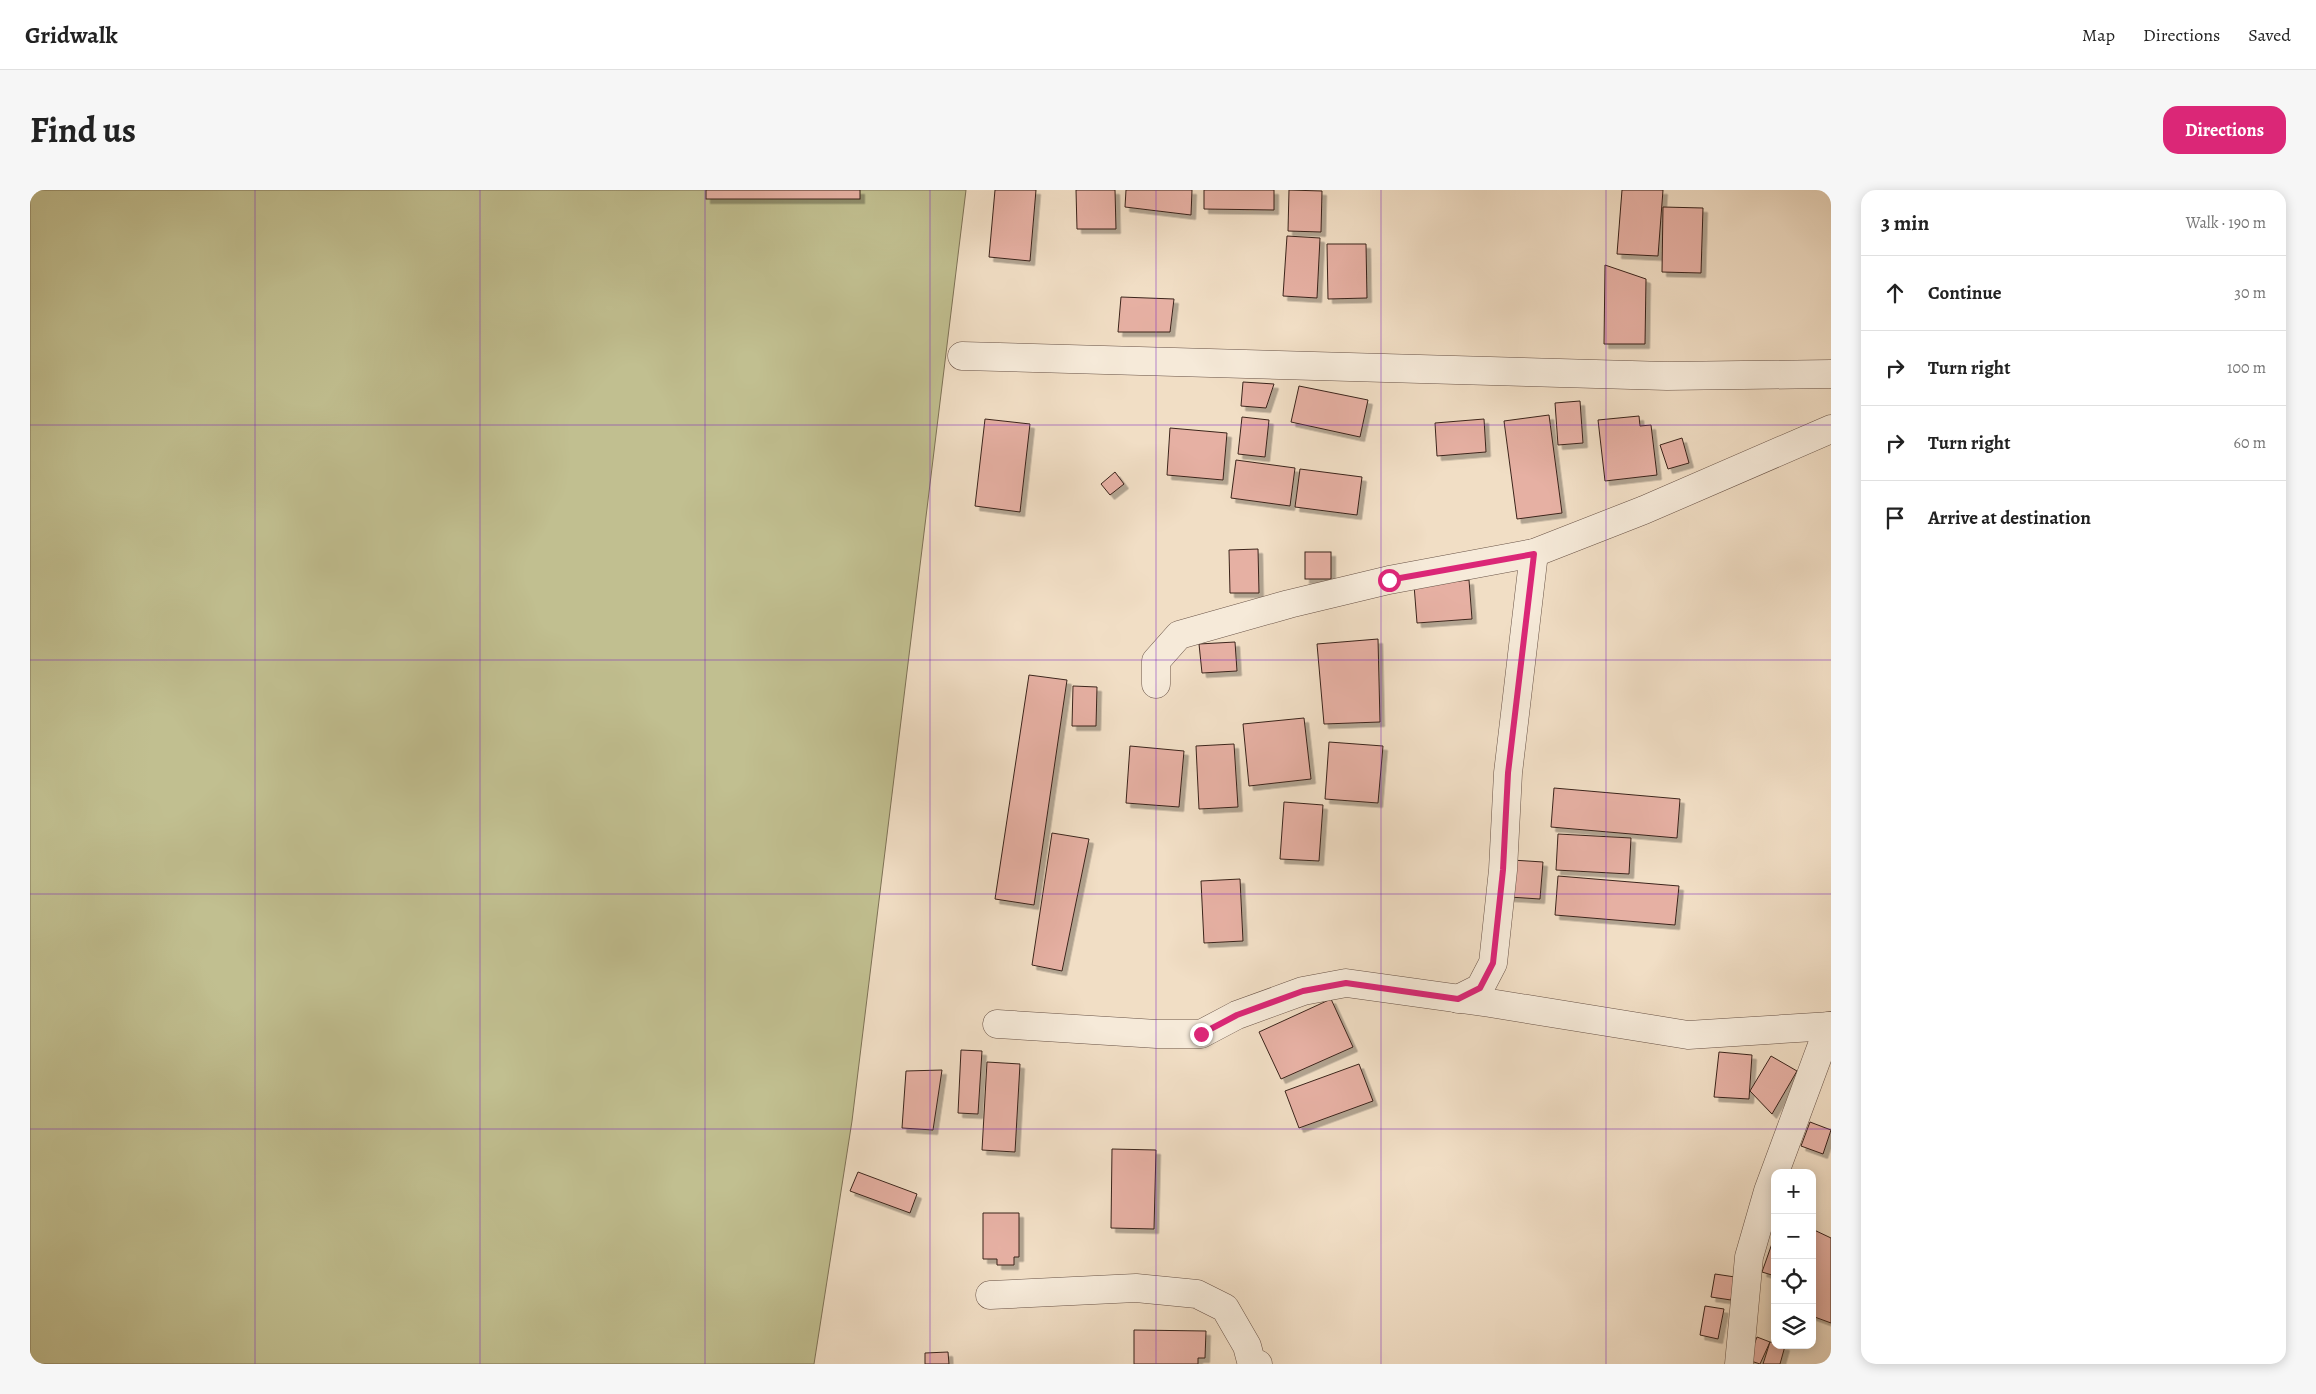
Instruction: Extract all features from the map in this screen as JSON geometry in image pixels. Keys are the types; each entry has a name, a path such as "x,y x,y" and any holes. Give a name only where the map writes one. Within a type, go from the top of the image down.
{"street":[{"path":"962,356 1667,376 1831,374"},
{"path":"1156,684 1156,661 1179,635 1288,604 1389,580 1534,554 1644,510 1831,429"},
{"path":"1458,999 1480,988 1493,963 1503,870 1508,773 1534,554"},
{"path":"997,1024 1157,1034 1201,1034 1237,1015 1303,991 1346,983 1688,1036 1830,1026 1768,1191 1752,1248 1739,1364"},
{"path":"990,1295 1136,1288 1197,1294 1225,1308 1247,1346 1251,1361 1258,1364"}],"shaded area":[{"path":"30,190 966,190 852,1121 814,1364 30,1364"}],"building":[{"path":"706,190 860,190 860,199 706,199"},
{"path":"995,190 1036,190 1030,261 989,257"},
{"path":"1076,190 1115,190 1116,229 1077,229"},
{"path":"1126,190 1192,190 1191,215 1125,207"},
{"path":"1204,190 1274,190 1274,210 1204,209"},
{"path":"1289,190 1322,191 1321,232 1288,231"},
{"path":"1622,190 1663,190 1658,256 1617,254"},
{"path":"1663,207 1703,208 1701,273 1662,272"},
{"path":"1287,236 1320,238 1317,298 1283,296"},
{"path":"1327,244 1366,244 1367,298 1328,299"},
{"path":"1605,265 1646,279 1645,344 1604,344"},
{"path":"1121,297 1174,299 1170,332 1118,332"},
{"path":"1243,382 1274,384 1266,408 1241,406"},
{"path":"1299,386 1368,400 1360,437 1291,422"},
{"path":"1580,401 1583,443 1558,445 1555,403"},
{"path":"1549,415 1562,513 1517,519 1504,421"},
{"path":"1639,416 1640,426 1651,425 1657,475 1605,481 1598,420"},
{"path":"1242,417 1269,420 1265,457 1238,454"},
{"path":"985,419 1030,424 1020,512 975,506"},
{"path":"1484,419 1486,452 1437,456 1435,423"},
{"path":"1170,428 1227,433 1223,480 1167,475"},
{"path":"1682,438 1689,463 1668,469 1660,445"},
{"path":"1236,460 1295,468 1290,506 1231,498"},
{"path":"1300,469 1362,477 1357,515 1295,507"},
{"path":"1115,472 1124,484 1110,495 1101,484"},
{"path":"1258,549 1259,593 1230,593 1229,550"},
{"path":"1305,552 1331,552 1331,579 1305,579"},
{"path":"1469,580 1472,619 1417,623 1414,585"},
{"path":"1378,639 1380,722 1324,724 1317,644"},
{"path":"1235,642 1237,671 1202,673 1199,644"},
{"path":"1029,675 1067,680 1034,905 995,899"},
{"path":"1073,686 1097,687 1096,726 1072,726"},
{"path":"1304,718 1311,779 1249,786 1243,724"},
{"path":"1329,742 1383,746 1378,803 1325,799"},
{"path":"1234,744 1238,807 1199,809 1196,746"},
{"path":"1130,746 1184,751 1179,807 1126,803"},
{"path":"1554,788 1680,799 1677,838 1551,827"},
{"path":"1284,802 1323,805 1319,861 1280,859"},
{"path":"1052,833 1089,839 1062,971 1032,965"},
{"path":"1558,834 1631,838 1629,874 1556,870"},
{"path":"1512,860 1543,862 1540,899 1509,897"},
{"path":"1558,876 1679,886 1675,925 1555,915"},
{"path":"1240,879 1243,941 1204,943 1201,881"},
{"path":"1331,999 1353,1047 1281,1079 1259,1032"},
{"path":"961,1050 982,1051 978,1114 958,1113"},
{"path":"1719,1052 1752,1055 1749,1099 1714,1097"},
{"path":"1771,1056 1797,1071 1772,1114 1750,1091"},
{"path":"987,1062 1020,1064 1015,1152 982,1150"},
{"path":"1359,1064 1373,1101 1299,1128 1285,1091"},
{"path":"942,1070 933,1130 902,1128 906,1071"},
{"path":"1810,1122 1831,1130 1823,1154 1801,1146"},
{"path":"1112,1149 1156,1150 1154,1229 1111,1228"},
{"path":"858,1172 917,1194 910,1213 850,1191"},
{"path":"983,1213 1019,1213 1019,1257 1014,1257 1014,1265 997,1265 997,1259 983,1259"},
{"path":"1816,1231 1831,1238 1831,1323 1816,1317"},
{"path":"1771,1246 1771,1275 1762,1272"},
{"path":"1715,1274 1735,1277 1731,1300 1711,1297"},
{"path":"1705,1306 1724,1309 1718,1339 1700,1335"},
{"path":"1134,1330 1206,1331 1205,1358 1198,1358 1198,1364 1134,1364"},
{"path":"1757,1337 1770,1342 1760,1364 1748,1360"},
{"path":"1770,1342 1771,1349 1784,1349 1780,1364 1763,1364"},
{"path":"948,1352 949,1364 925,1364 925,1353"}],"route":[{"path":"1201,1034 1237,1015 1303,991 1346,983 1458,999 1480,988 1493,963 1503,870 1508,773 1534,554 1389,580"}]}
